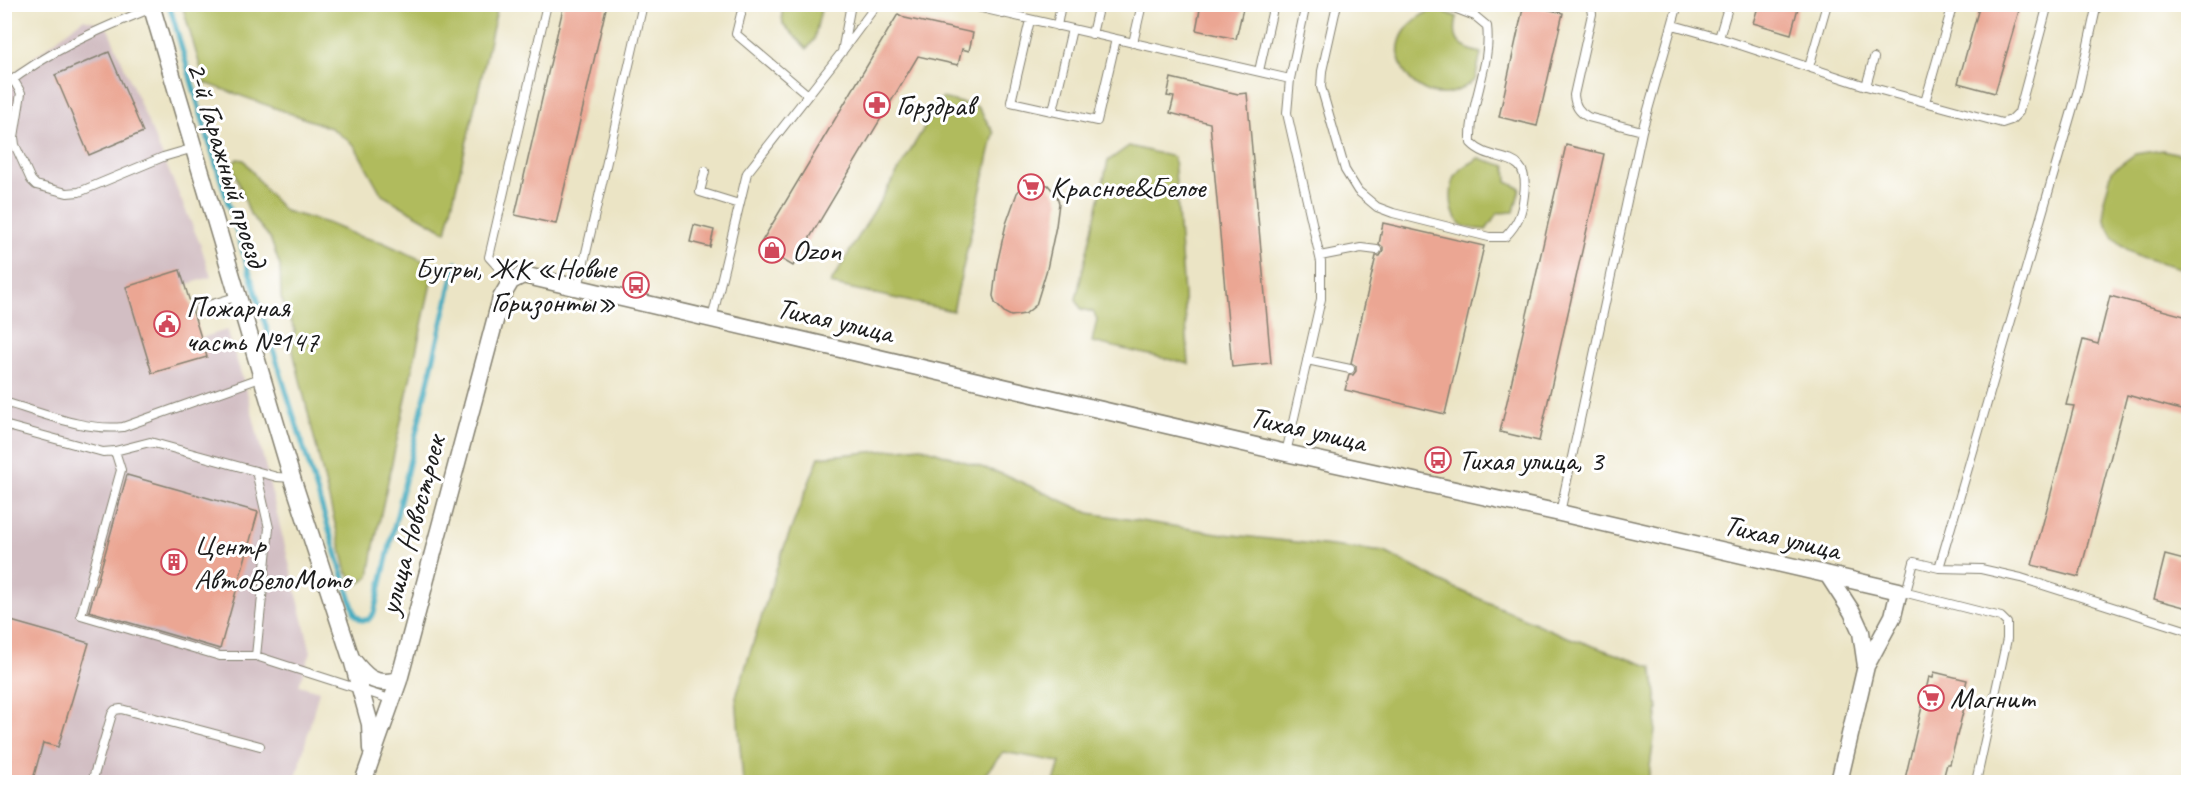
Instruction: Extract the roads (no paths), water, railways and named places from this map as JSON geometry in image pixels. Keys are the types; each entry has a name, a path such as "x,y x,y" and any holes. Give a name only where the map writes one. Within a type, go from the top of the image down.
{"street":[{"name":"2-й Гаражный проезд","path":"152,8 292,478 351,658 370,679 389,683 399,680"},
{"name":"Тихая улица","path":"511,282 523,275 1286,453 1903,592"},
{"name":"улица Новостроек","path":"363,783 399,680 501,298 511,282"},
{"path":"1828,575 1852,612 1861,632 1866,666"},
{"path":"1839,783 1866,666 1903,592"},
{"path":"351,658 370,724 372,759"}],"lane":[{"path":"511,282 489,256 547,4"},
{"path":"578,288 643,4"},
{"path":"842,52 851,4"},
{"path":"712,319 747,173 877,4"},
{"path":"964,4 1004,9 1030,20 1290,79"},
{"path":"1057,26 1061,4"},
{"path":"1092,34 1099,4"},
{"path":"1133,43 1142,4"},
{"path":"1258,71 1274,4"},
{"path":"1286,453 1321,299 1320,256 1287,113 1290,79 1306,4"},
{"path":"1337,4 1322,71 1321,87 1345,170 1358,190 1377,207 1393,213 1489,237 1505,237 1516,226 1522,213 1527,178 1520,166 1506,157 1486,153 1471,143 1473,118 1489,43 1486,26 1475,16 1444,4"},
{"path":"1590,4 1592,15 1574,102 1582,114 1588,117 1642,131"},
{"path":"1560,513 1642,131 1678,4"},
{"path":"1719,38 1729,4"},
{"path":"1809,67 1827,4"},
{"path":"1925,102 1953,4"},
{"path":"1673,25 1866,86 1996,123 2012,120 2019,112 2048,4"},
{"path":"1939,568 2078,90 2097,4"},
{"path":"4,86 61,48 106,26 152,8"},
{"path":"741,14 736,34 808,95"},
{"path":"1030,20 1011,102 1097,121 1116,39"},
{"path":"1053,111 1072,29"},
{"path":"1866,86 1874,58"},
{"path":"13,79 21,93 14,137 15,145 31,180 41,187 67,194 79,192 194,148"},
{"path":"705,171 700,192 739,204"},
{"path":"1320,256 1361,248 1377,250"},
{"path":"199,308 239,296"},
{"path":"1307,360 1350,369"},
{"path":"4,402 94,428 109,429 123,427 263,377"},
{"path":"4,425 103,452 150,442 277,477 292,478"},
{"path":"116,451 121,471 81,615 220,656 256,656 393,700"},
{"path":"256,471 269,528 256,656"},
{"path":"1976,783 2007,639 2007,623 2001,616 1903,592 1914,562 1939,568 1981,569 2021,578 2188,631"},
{"path":"92,783 115,710 121,709 261,746"}],"waterway":[{"path":"169,4 210,145 355,614 361,620 368,620 374,613 456,263"}],"place":[{"name":"Горздрав","path":"877,105"},
{"name":"Красное&Белое","path":"1031,187"},
{"name":"Ozon","path":"772,250"},
{"name":"Бугры, ЖК «Новые Горизонты»","path":"636,285"},
{"name":"Пожарная часть №147","path":"167,324"},
{"name":"Тихая улица, 3","path":"1438,460"},
{"name":"Центр АвтоВелоМото","path":"174,562"},
{"name":"Магнит","path":"1931,698"}]}
